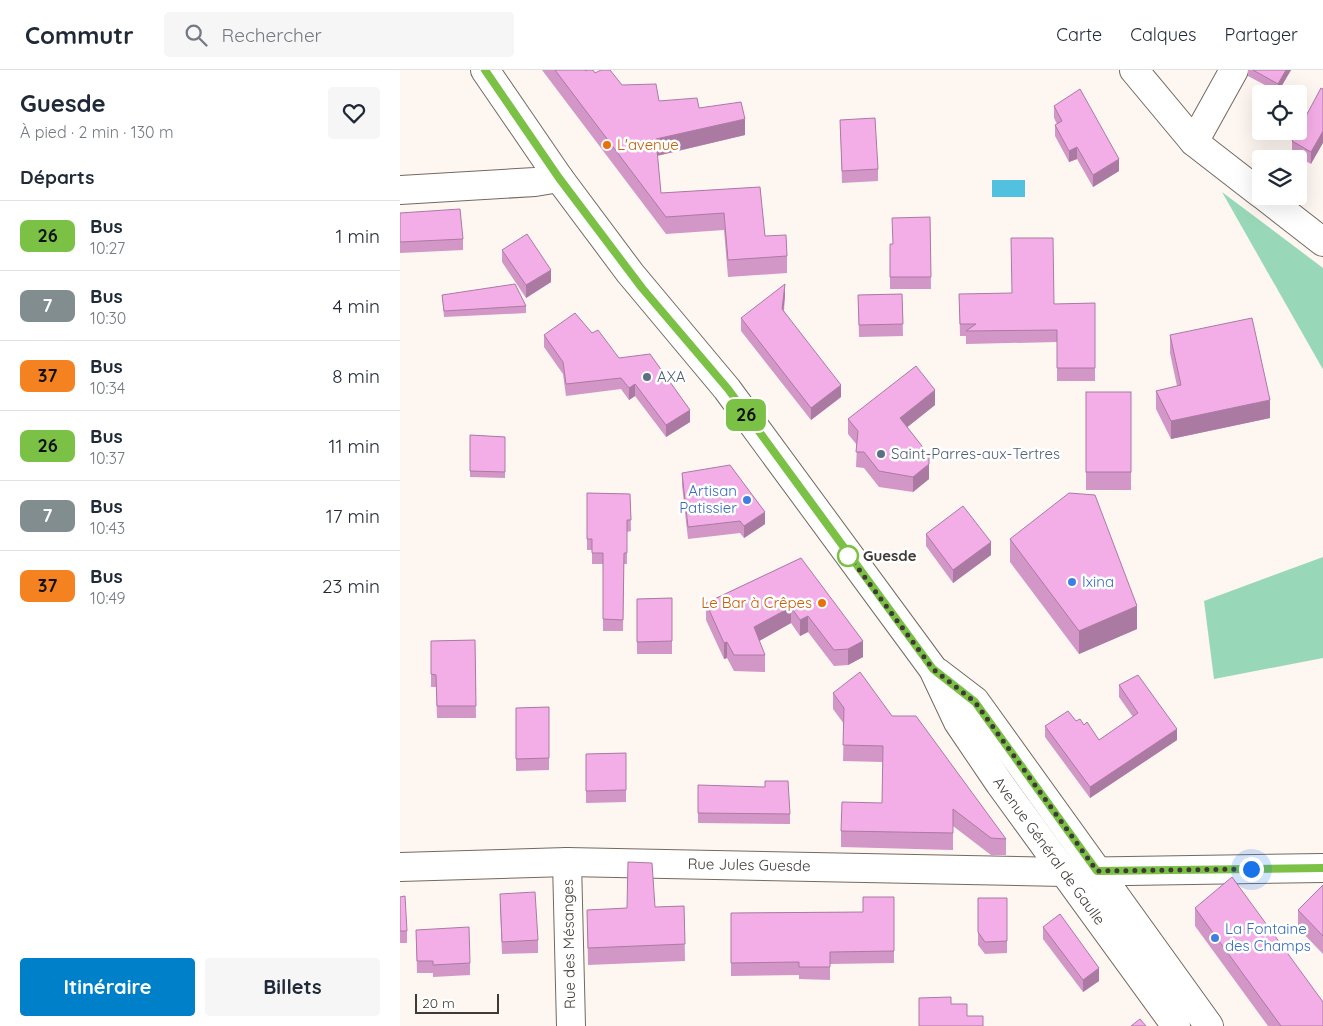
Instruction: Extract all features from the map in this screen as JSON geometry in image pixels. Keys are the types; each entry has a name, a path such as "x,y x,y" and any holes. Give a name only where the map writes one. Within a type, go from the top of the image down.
{"main road":[{"name":"Avenue Général de Gaulle","path":"485,70 559,178 659,309 728,389 933,669 958,722 1176,1026"},
{"path":"1134,70 1194,142 1252,187"},
{"path":"1194,142 1234,70"},
{"path":"400,190 535,182 559,178"},
{"path":"1276,205 1323,242"},
{"name":"Avenue Général de Gaulle","path":"933,669 975,702 1209,1026"},
{"name":"Rue Jules Guesde","path":"400,867 567,862 1064,872 1323,868"},
{"name":"Rue des Mésanges","path":"567,862 571,1026"}],"green space":[{"path":"1222,192 1323,268 1323,369 1321,366"},
{"path":"1323,557 1323,658 1214,679 1204,601"}],"water":[{"path":"992,180 1025,180 1025,197 992,197"}],"building":[{"path":"555,70 593,70 595,73 601,70 610,70 622,85 656,84 659,101 697,98 699,108 741,102 745,119 656,139 661,193 760,187 765,236 786,235 787,256 728,260 724,213 666,217"},
{"path":"1253,70 1286,70 1278,84"},
{"path":"1321,88 1323,89 1323,131 1311,152 1292,141 1307,140 1307,114"},
{"path":"1080,89 1119,159 1093,175 1077,147 1069,151 1055,125 1062,121 1054,106"},
{"path":"875,118 878,169 842,171 840,120"},
{"path":"460,209 463,239 400,242 400,213"},
{"path":"930,217 931,277 890,277 890,244 893,244 892,218"},
{"path":"527,234 551,270 526,285 502,250"},
{"path":"1011,238 1053,238 1054,304 1095,303 1095,368 1057,368 1057,330 966,331 976,324 960,324 959,294 1012,293"},
{"path":"515,284 526,306 444,311 442,295"},
{"path":"785,284 782,309 841,385 811,408 741,318"},
{"path":"902,294 903,324 859,325 858,295"},
{"path":"575,313 592,333 598,330 619,358 650,354 690,410 666,425 635,384 629,388 621,378 566,384 563,362 544,335"},
{"path":"1252,318 1270,400 1171,421 1156,391 1181,385 1170,335"},
{"path":"916,366 935,390 900,418 929,455 929,464 913,477 879,471 864,452 856,452 858,431 848,419"},
{"path":"1086,392 1131,392 1131,472 1086,472"},
{"path":"470,435 505,437 505,472 470,471"},
{"path":"730,465 765,512 744,526 740,521 688,527 682,473"},
{"path":"587,493 630,494 631,520 627,520 627,553 624,553 623,620 603,619 603,553 592,553 592,539 587,539"},
{"name":"Ixina","path":"1069,493 1095,495 1137,606 1079,631 1010,539"},
{"path":"963,506 991,542 953,570 926,534"},
{"path":"801,558 863,641 848,649 834,650 808,616 800,620 791,607 754,627 765,655 734,655 727,642 724,643 706,603"},
{"path":"672,598 672,641 637,642 637,599"},
{"path":"475,640 476,706 437,706 436,675 431,674 431,641"},
{"path":"860,672 892,716 916,716 1006,839 991,838 953,809 953,833 841,831 842,802 882,803 883,746 843,745 844,708 833,693"},
{"path":"1138,675 1177,729 1090,787 1045,726 1068,711 1076,721 1080,719 1084,725 1087,722 1099,740 1138,713 1119,685"},
{"path":"549,707 549,758 516,759 516,708"},
{"path":"626,753 626,790 586,791 586,754"},
{"path":"765,781 788,781 790,814 698,813 698,785 765,787"},
{"path":"628,862 652,863 655,907 684,906 685,944 588,948 587,910 627,908"},
{"path":"1232,877 1323,1002 1323,1026 1281,1026 1195,908"},
{"path":"1323,885 1323,936 1298,910"},
{"path":"535,892 538,940 502,942 500,894"},
{"path":"405,896 407,931 400,931 400,897"},
{"path":"863,897 894,897 894,951 830,952 830,967 799,967 799,962 731,963 731,913 863,912"},
{"path":"978,898 1007,898 1007,941 985,942 978,932"},
{"path":"1060,914 1099,968 1083,980 1043,927"},
{"path":"469,927 470,963 433,965 433,961 417,961 416,930"},
{"path":"951,997 951,1004 967,1004 967,1016 983,1016 983,1026 919,1026 919,998"},
{"path":"1140,1019 1146,1026 1131,1026"}],"bus line":[{"name":"26","path":"485,70 521,125 630,273 664,316 695,349 728,389 857,568 933,669 975,702 1097,871 1323,868"}],"place":[{"name":"L'avenue","path":"607,145"},
{"name":"AXA","path":"647,377"},
{"name":"Saint-Parres-aux-Tertres","path":"881,454"},
{"name":"Artisan Patissier","path":"747,500"},
{"name":"Guesde","path":"848,556"},
{"name":"Ixina","path":"1072,582"},
{"name":"Le Bar à Crêpes","path":"822,603"},
{"name":"La Fontaine des Champs","path":"1215,938"}],"route":[{"path":"848,556 846,552 933,669 975,702 1097,871 1251,869"}]}
